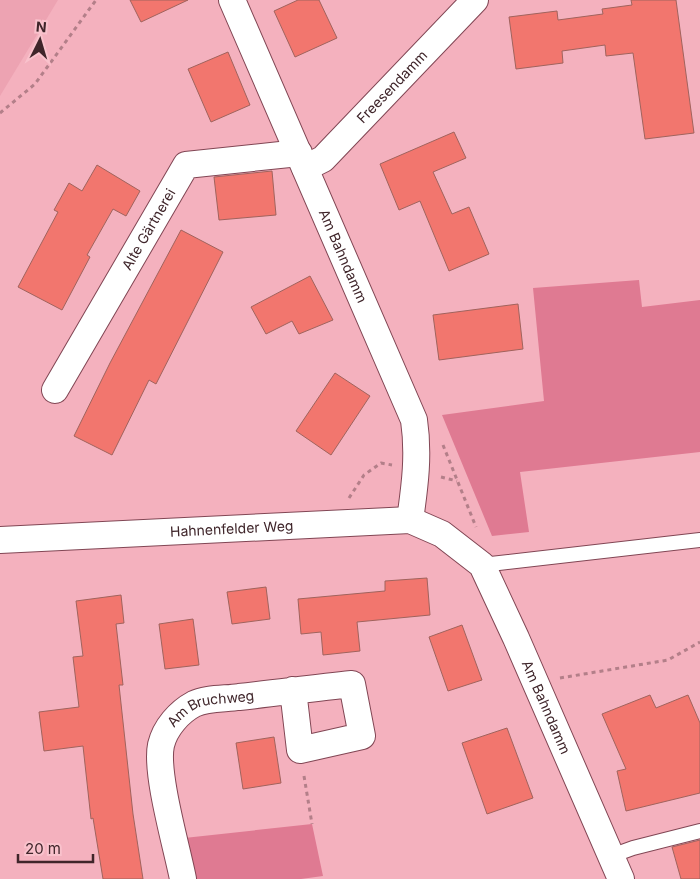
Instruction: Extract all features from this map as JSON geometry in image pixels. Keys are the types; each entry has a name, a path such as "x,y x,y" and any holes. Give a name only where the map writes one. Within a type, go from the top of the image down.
{"street":[{"name":"Am Bahndamm","path":"232,0 414,420 417,470 410,520"},
{"name":"Freesendamm","path":"302,160 324,159 475,0"},
{"name":"Alte Gärtnerei","path":"54,390 186,166 302,160"},
{"name":"Hahnenfelder Weg","path":"0,540 410,520 442,534 458,545"},
{"name":"Am Bahndamm","path":"458,545 482,565 616,868"},
{"name":"Am Bruchweg","path":"183,879 161,766 161,745 178,714 195,704 292,690 352,684 362,736 300,750"},
{"path":"292,690 300,750"}],"lane":[{"path":"482,565 700,540"},
{"path":"616,868 633,848 700,830"}],"path":[{"path":"0,113 35,84 96,0"},
{"path":"534,682 668,660 700,642"},
{"path":"300,750 312,824"}],"shaded area":[{"path":"0,0 58,0 0,96"},
{"path":"639,280 642,307 700,300 700,452 520,472 529,532 492,536 442,415 544,401 533,288"},
{"path":"312,824 323,876 301,879 183,879 175,839"}],"building":[{"path":"130,0 188,0 141,22"},
{"path":"298,0 319,0 337,38 295,57 274,11"},
{"path":"631,0 676,0 694,133 645,139 633,53 606,56 605,45 562,51 563,63 516,69 509,17 557,11 558,20 603,14 602,9 632,5"},
{"path":"228,52 250,105 211,122 188,69"},
{"path":"454,132 466,158 433,172 452,214 469,207 489,254 449,271 420,201 399,210 380,164"},
{"path":"97,165 140,191 126,216 113,209 87,255 90,257 62,310 18,287 58,212 54,210 69,183 82,191"},
{"path":"272,171 276,215 219,220 214,177"},
{"path":"181,230 223,252 156,384 149,380 112,455 74,436 110,363"},
{"path":"310,276 333,320 299,334 292,321 266,334 251,307"},
{"path":"518,304 523,349 439,360 433,315"},
{"path":"335,373 370,396 331,455 296,431"},
{"path":"427,578 430,615 357,622 360,651 323,655 321,632 301,634 298,599 385,591 385,581"},
{"path":"266,587 270,619 232,624 227,592"},
{"path":"121,595 124,623 116,624 123,685 119,685 133,814 143,879 103,879 93,818 91,819 83,746 44,751 39,712 79,707 73,657 83,656 76,601"},
{"path":"193,619 199,665 165,669 159,624"},
{"path":"462,625 482,680 448,691 429,637"},
{"path":"650,695 656,708 688,695 700,723 700,793 626,811 617,771 626,769 602,714"},
{"path":"507,728 533,798 487,814 462,743"},
{"path":"274,737 281,783 243,789 236,743"},
{"path":"700,840 700,879 681,879 672,847"}]}
